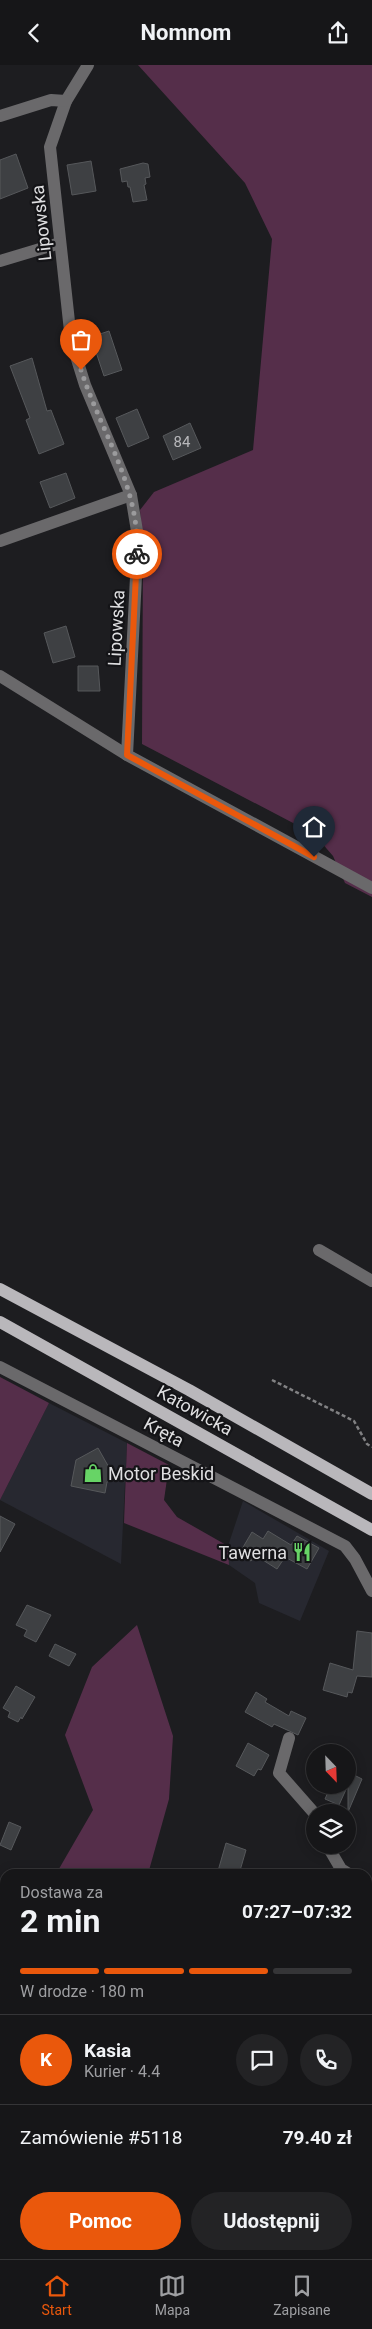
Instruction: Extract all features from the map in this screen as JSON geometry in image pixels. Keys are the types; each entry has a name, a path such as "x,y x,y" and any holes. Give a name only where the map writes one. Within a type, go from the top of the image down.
{"main road":[{"name":"Katowicka","path":"0,1289 164,1376 372,1494"},
{"name":"Katowicka","path":"0,1321 372,1530"}],"street":[{"name":"Lipowska","path":"88,65 66,101 50,147 72,340 86,385 131,495 138,537 127,755"},
{"path":"0,116 50,100 66,101"},
{"path":"0,261 60,243"},
{"path":"0,541 131,495"},
{"path":"0,676 127,755 372,888"},
{"path":"319,1250 372,1281"},
{"name":"Kręta","path":"0,1367 345,1546 355,1559 372,1591"},
{"path":"289,1738 279,1773 307,1804"},
{"path":"332,1854 341,1869"}],"path":[{"path":"272,1380 354,1421 367,1444 372,1447"}],"shaded area":[{"path":"138,65 372,65 372,897 345,883 333,856 314,834 142,744 143,553 140,510 154,492 253,450 272,239 245,183"},
{"path":"0,1377 49,1403 0,1500"},
{"path":"49,1403 127,1443 121,1564 0,1500"},
{"path":"127,1443 169,1465 164,1500 177,1517 228,1546 229,1565 124,1523"},
{"path":"243,1501 329,1551 300,1621 259,1603 255,1583 229,1565 228,1546"},
{"path":"137,1625 173,1736 169,1799 149,1869 59,1869 93,1810 65,1735 92,1667"}],"building":[{"path":"16,154 28,188 0,199 0,160"},
{"path":"91,161 96,191 72,195 67,165"},
{"path":"143,163 148,164 150,177 145,178 146,184 144,185 147,200 133,202 127,181 122,182 120,169"},
{"path":"109,331 122,370 104,376 91,337"},
{"path":"32,358 47,411 51,410 64,444 39,454 26,420 30,418 10,366"},
{"path":"137,409 149,438 128,447 116,418"},
{"path":"190,423 201,448 173,460 163,436"},
{"path":"66,473 75,498 50,508 40,482"},
{"path":"66,626 75,657 53,663 44,633"},
{"path":"78,666 98,666 100,691 78,691"},
{"name":"Motor Beskid","path":"98,1448 115,1478 107,1482 105,1493 71,1486 76,1460"},
{"path":"0,1516 15,1524 0,1552"},
{"path":"268,1531 291,1545 297,1536 319,1548 307,1569 285,1557 277,1569 255,1555 251,1561 239,1554 252,1532 263,1539"},
{"path":"27,1605 51,1615 36,1642 24,1636 27,1630 16,1625"},
{"path":"357,1631 372,1633 372,1677 357,1676 352,1693 348,1692 347,1697 323,1690 330,1663 353,1670"},
{"path":"55,1644 76,1654 69,1666 49,1656"},
{"path":"16,1686 35,1697 22,1719 21,1717 18,1722 8,1717 10,1712 3,1708"},
{"path":"256,1692 267,1699 265,1702 289,1716 291,1711 306,1718 298,1735 274,1724 272,1727 245,1712"},
{"path":"248,1743 269,1755 261,1770 258,1769 254,1776 236,1766"},
{"path":"356,1776 362,1779 356,1793"},
{"path":"327,1794 344,1794 339,1804 325,1799"},
{"path":"348,1794 356,1794 351,1804 348,1804"},
{"path":"9,1822 21,1827 11,1850 0,1845"},
{"path":"226,1843 246,1850 240,1869 219,1869"}],"way so far":[{"path":"81,370 131,495 138,537 137,554"}],"place":[{"name":"Motor Beskid","path":"93,1473"},
{"name":"Tawerna","path":"302,1552"}],"route":[{"path":"137,554 127,755 314,857"}]}
